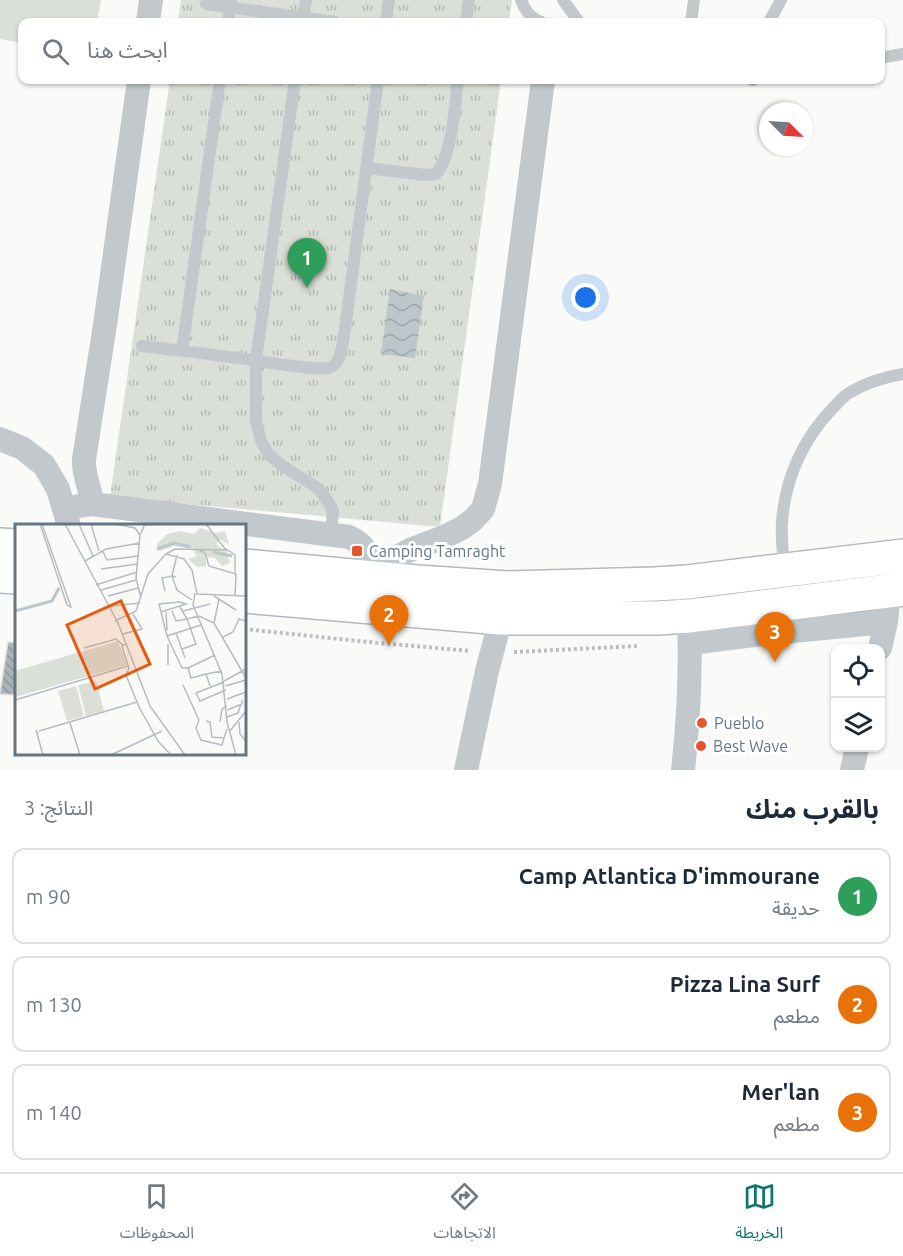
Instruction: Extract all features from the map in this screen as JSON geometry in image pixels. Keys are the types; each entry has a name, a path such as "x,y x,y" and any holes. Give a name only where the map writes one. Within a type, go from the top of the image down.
{"highway":[{"path":"0,545 15,546"},
{"path":"246,596 368,583 417,582 508,588 655,584 903,556"},
{"path":"246,566 368,583 501,618 657,618 690,630 893,601"},
{"path":"0,576 15,577"}],"street":[{"path":"149,18 151,0"},
{"path":"92,504 91,493 85,478 84,459 139,84"},
{"path":"368,583 394,558 462,528 483,509 490,484 543,84"},
{"path":"0,439 22,448 44,465 58,489 67,518 79,506 92,504 349,537 365,548 368,557 368,583"},
{"path":"683,770 689,690 690,630 687,582"},
{"path":"881,644 893,601"},
{"path":"466,770 501,618"},
{"path":"852,770 855,752"}],"lane":[{"path":"303,18 306,0"},
{"path":"387,18 390,0"},
{"path":"467,18 469,0"},
{"path":"521,0 527,13 533,18"},
{"path":"563,0 576,18"},
{"path":"692,18 694,0"},
{"path":"771,18 781,0"},
{"path":"206,4 230,4 294,18"},
{"path":"885,57 903,54"},
{"path":"182,351 219,84"},
{"path":"294,84 256,360 256,422 261,441 269,455 319,489 333,511 331,535"},
{"path":"142,346 323,369 330,368 334,364 338,358 345,329 377,84"},
{"path":"366,168 426,175 436,174 441,169 447,154 457,84"},
{"path":"784,570 782,524 786,491 795,464 808,438 826,415 849,392 870,383 903,374"}],"path":[{"path":"246,629 492,653 646,646"}],"green space":[{"path":"0,0 101,0 98,18 18,18 18,42 0,39"},
{"path":"181,0 512,0 510,18 179,18"},
{"path":"169,84 500,84 440,527 110,497"}],"water":[{"path":"390,289 424,296 415,358 381,354"}],"building":[{"path":"8,642 15,643 15,695 0,694"}],"place":[{"name":"Camp Atlantica D'immourane","path":"307,288"},
{"name":"Camping Tamraght","path":"357,551"},
{"name":"Pizza Lina Surf","path":"389,645"},
{"name":"Mer'lan","path":"775,662"},
{"name":"Pueblo","path":"702,723"},
{"name":"Best Wave","path":"701,746"}]}
